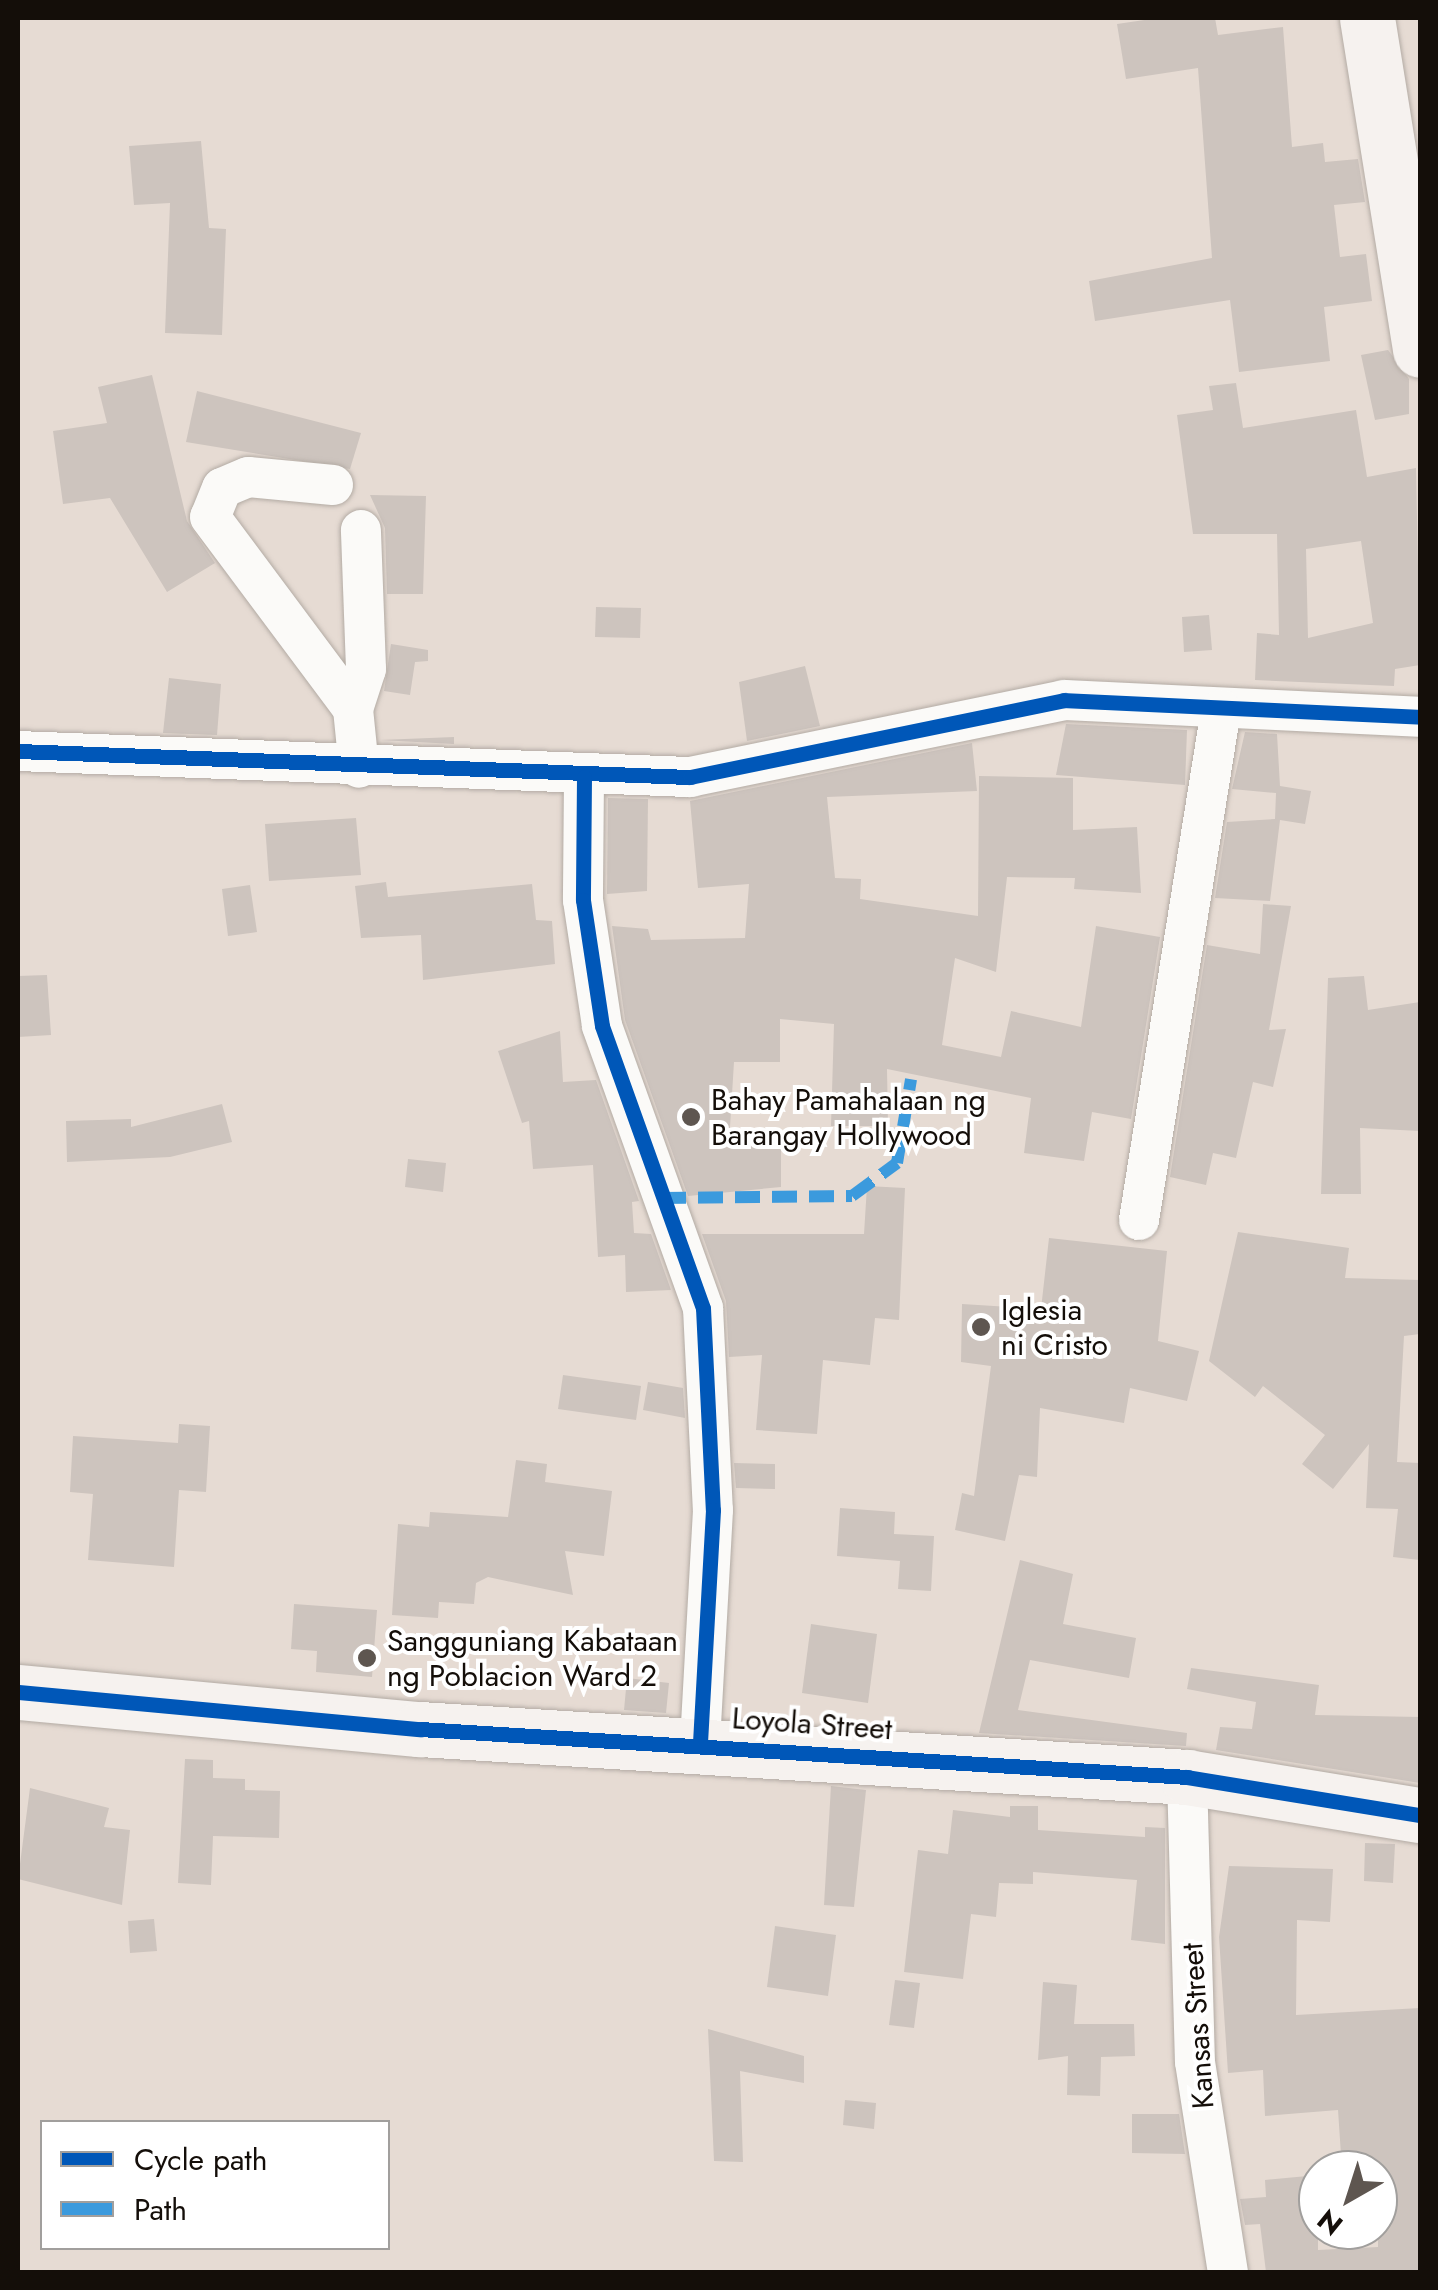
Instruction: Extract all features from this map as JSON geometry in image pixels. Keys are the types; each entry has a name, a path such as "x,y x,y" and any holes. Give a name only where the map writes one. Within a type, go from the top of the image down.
{"street":[{"path":"1367,18 1420,350"},
{"path":"334,485 248,477 222,488 210,516 352,710"},
{"path":"359,768 352,710 366,669 361,530"},
{"path":"18,751 584,778 690,776 810,757 942,720 1064,700 1420,717"},
{"path":"1139,1220 1221,710"},
{"path":"584,778 583,900 602,1026 702,1308 713,1510 700,1744"},
{"name":"Loyola Street","path":"18,1692 1187,1777 1420,1815"},
{"name":"Kansas Street","path":"1187,1777 1195,2062 1228,2272"}],"building":[{"path":"1158,18 1215,18 1218,35 1283,27 1292,147 1323,143 1325,162 1358,159 1365,202 1334,205 1340,257 1366,254 1372,301 1324,307 1330,361 1239,372 1230,300 1095,321 1089,281 1212,258 1198,68 1126,79 1117,24"},
{"path":"201,141 209,228 226,229 222,335 165,333 170,203 134,205 129,146"},
{"path":"1388,350 1409,379 1409,414 1375,420 1361,355"},
{"path":"152,375 187,521 215,563 167,592 110,498 63,504 53,431 107,423 98,387"},
{"path":"1236,383 1243,428 1356,410 1367,477 1416,468 1420,665 1395,669 1394,686 1255,680 1257,633 1279,635 1277,534 1193,534 1177,415 1213,410 1209,386","holes":["1361,541 1373,623 1308,638 1306,549"]},
{"path":"197,391 361,433 350,469 186,442"},
{"path":"370,495 426,496 423,594 387,594 385,528"},
{"path":"596,607 641,608 640,638 595,637"},
{"path":"1209,615 1212,650 1184,652 1182,617"},
{"path":"391,644 428,650 428,661 415,662 410,695 384,691"},
{"path":"805,666 820,726 747,741 739,682"},
{"path":"169,678 221,684 217,735 163,733"},
{"path":"1066,724 1187,730 1185,785 1056,775"},
{"path":"1245,732 1277,734 1280,786 1311,791 1305,824 1280,820 1270,901 1215,898 1227,822 1275,819 1276,793 1232,789"},
{"path":"454,737 454,744 380,740"},
{"path":"972,743 977,791 827,797 835,878 861,879 860,899 978,916 979,776 1073,778 1073,830 1137,827 1141,893 1074,889 1075,878 1007,877 996,972 955,958 942,1045 1001,1057 1011,1011 1081,1027 1096,926 1160,937 1131,1119 1092,1112 1084,1161 1024,1153 1031,1098 887,1069 888,1126 831,1126 834,1024 780,1019 780,1062 734,1062 729,1143 781,1141 781,1187 688,1196 625,1020 612,926 648,929 651,940 745,938 749,884 698,888 690,801"},
{"path":"608,798 648,799 647,891 607,894"},
{"path":"356,818 361,875 269,881 265,824"},
{"path":"386,882 388,897 532,884 536,920 552,921 555,964 423,980 421,935 361,938 355,886"},
{"path":"250,885 257,932 228,936 222,889"},
{"path":"1263,904 1291,906 1269,1030 1286,1029 1273,1087 1253,1082 1236,1158 1213,1153 1206,1185 1170,1177 1207,945 1260,954"},
{"path":"47,975 51,1035 18,1037 18,976"},
{"path":"1364,976 1368,1010 1420,1002 1420,1131 1360,1128 1361,1194 1321,1194 1328,978"},
{"path":"560,1031 563,1082 596,1080 639,1201 632,1202 634,1233 651,1234 671,1290 626,1292 625,1255 598,1257 593,1165 533,1169 529,1121 522,1123 498,1051"},
{"path":"222,1104 232,1142 170,1157 67,1162 66,1121 131,1119 131,1127"},
{"path":"408,1159 446,1163 443,1192 405,1187"},
{"path":"867,1186 905,1188 899,1320 875,1318 870,1365 823,1360 817,1434 756,1430 762,1355 729,1357 726,1301 702,1234 864,1234"},
{"path":"1238,1232 1349,1248 1345,1278 1420,1280 1420,1334 1404,1336 1397,1462 1420,1463 1420,1560 1393,1557 1398,1509 1366,1508 1369,1444 1333,1489 1302,1464 1325,1435 1263,1386 1255,1397 1209,1361"},
{"path":"1049,1238 1167,1251 1158,1341 1199,1351 1187,1401 1130,1388 1124,1423 1040,1408 1037,1477 1019,1475 1005,1541 955,1530 962,1493 974,1496 991,1366 961,1362 962,1304 1041,1309"},
{"path":"563,1375 641,1386 636,1420 558,1409"},
{"path":"648,1382 683,1388 685,1418 643,1410"},
{"path":"179,1424 210,1426 206,1492 179,1490 174,1567 88,1560 93,1494 70,1492 73,1436 178,1443"},
{"path":"516,1460 547,1464 545,1482 612,1491 604,1556 565,1551 573,1595 488,1577 476,1583 474,1604 439,1602 438,1618 392,1615 398,1524 429,1527 430,1512 508,1517"},
{"path":"734,1463 775,1464 775,1489 736,1488"},
{"path":"840,1508 895,1512 894,1534 934,1536 931,1591 898,1589 900,1561 837,1556"},
{"path":"1020,1560 1073,1574 1063,1624 1136,1638 1129,1678 1030,1660 1018,1710 1187,1733 1186,1746 979,1733"},
{"path":"294,1604 377,1610 372,1677 316,1672 317,1651 291,1649"},
{"path":"811,1624 877,1634 868,1703 802,1693"},
{"path":"1191,1668 1319,1685 1315,1715 1420,1717 1420,1783 1216,1750 1220,1727 1252,1729 1256,1702 1187,1689"},
{"path":"627,1678 669,1683 666,1713 624,1710"},
{"path":"185,1759 213,1760 213,1778 245,1779 245,1790 280,1791 279,1838 213,1836 211,1885 178,1883"},
{"path":"831,1786 866,1790 854,1907 824,1905"},
{"path":"30,1788 109,1808 104,1827 130,1830 122,1905 18,1879"},
{"path":"1010,1806 1038,1806 1038,1830 1145,1837 1145,1827 1165,1828 1165,1944 1131,1940 1137,1880 1033,1872 1033,1884 999,1883 996,1917 971,1914 963,1979 904,1972 918,1850 948,1854 953,1810 1010,1817"},
{"path":"1365,1843 1395,1844 1393,1883 1364,1881"},
{"path":"1229,1866 1333,1869 1330,1922 1297,1920 1296,2015 1420,2008 1420,2272 1266,2272 1260,2224 1245,2225 1240,2199 1266,2197 1265,2180 1298,2177 1298,2250 1398,2250 1398,2150 1341,2150 1338,2110 1265,2116 1263,2070 1228,2073 1219,1937"},
{"path":"154,1919 157,1951 130,1953 128,1921"},
{"path":"775,1926 836,1935 828,1996 767,1987"},
{"path":"895,1980 920,1983 914,2028 889,2025"},
{"path":"1043,1982 1077,1985 1074,2024 1134,2024 1135,2056 1101,2057 1100,2096 1067,2095 1068,2056 1038,2060"},
{"path":"708,2029 804,2056 804,2083 740,2071 743,2162 714,2161"},
{"path":"845,2100 876,2103 874,2129 843,2125"},
{"path":"1132,2114 1179,2114 1185,2154 1132,2153"}],"marked path":[{"path":"661,1198 852,1196 897,1163 911,1079"}],"cycle path":[{"path":"18,751 690,777 1064,700 1420,717"},
{"path":"584,777 583,900 602,1026 703,1308 713,1510 700,1744"},
{"path":"18,1692 420,1729 1187,1777 1420,1815"}],"place":[{"name":"Bahay Pamahalaan ng Barangay Hollywood","path":"691,1117"},
{"name":"Iglesia ni Cristo","path":"981,1327"},
{"name":"Sangguniang Kabataan ng Poblacion Ward 2","path":"367,1658"}]}
